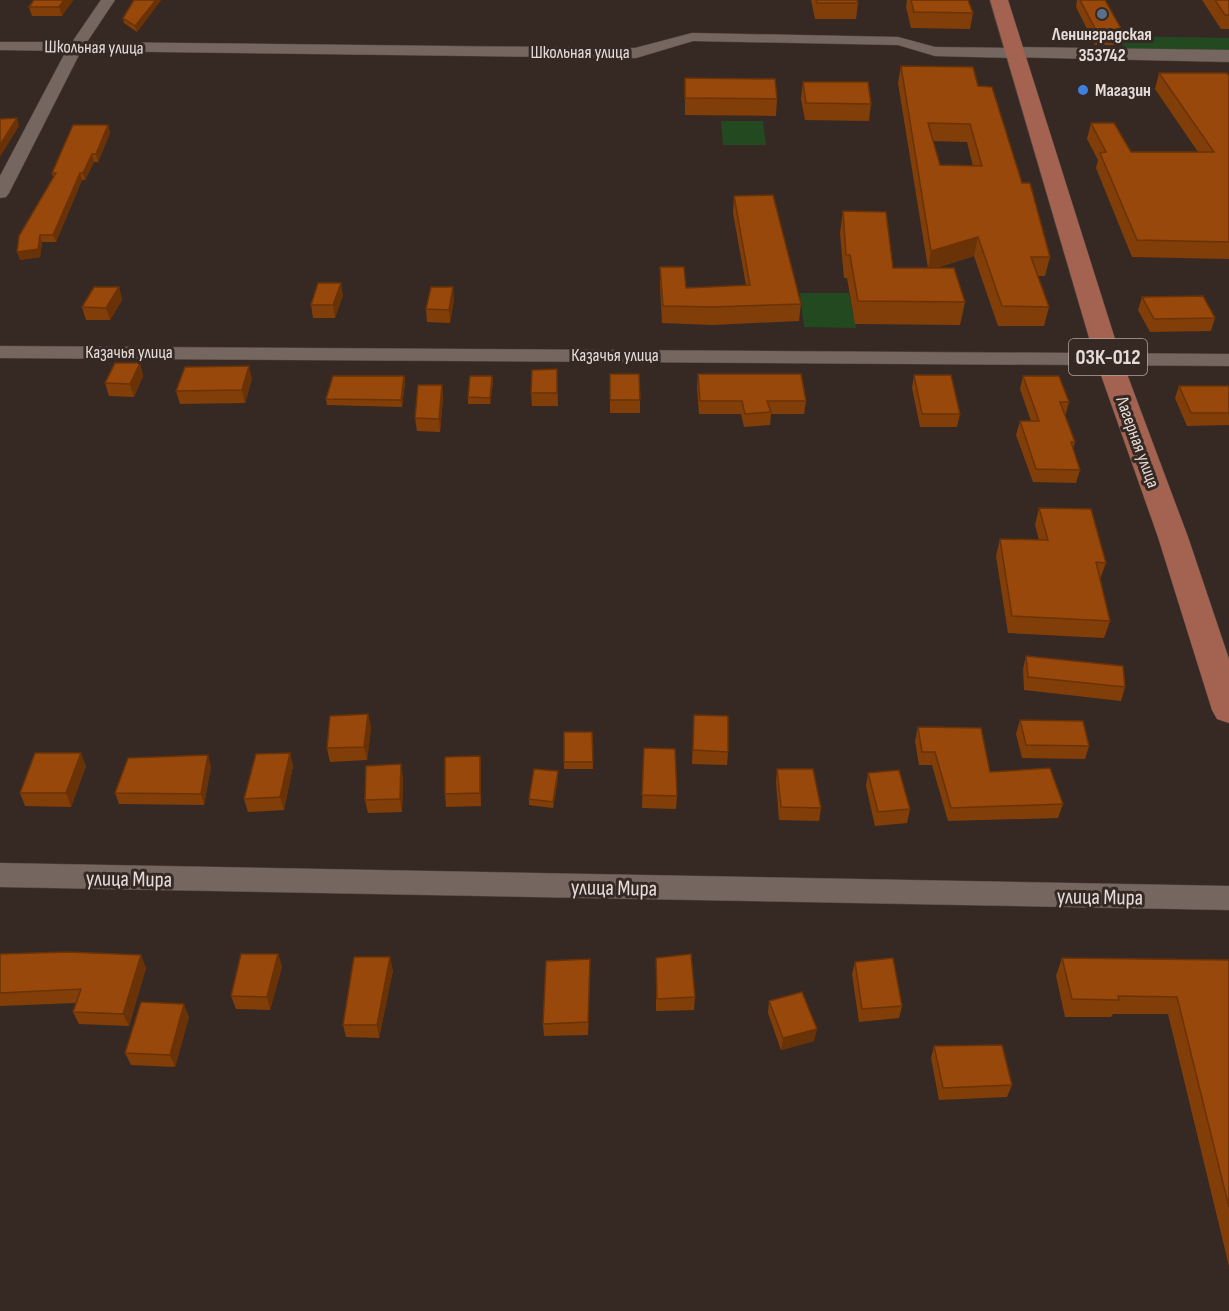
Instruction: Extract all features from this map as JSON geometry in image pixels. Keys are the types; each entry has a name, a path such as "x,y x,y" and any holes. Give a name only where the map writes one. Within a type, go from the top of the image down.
{"main road":[{"name":"Лагерная улица","path":"999,0 1108,358 1173,537 1229,710"}],"street":[{"path":"0,193 76,47 108,0"},
{"name":"Школьная улица","path":"0,46 636,53 692,37 898,41 935,51 1229,56"},
{"name":"Казачья улица","path":"0,352 1229,360"},
{"name":"улица Мира","path":"0,875 1229,898"}],"green space":[{"path":"1116,36 1229,38 1229,52 1127,51"},
{"path":"721,121 763,121 766,145 723,145"},
{"path":"800,293 849,293 856,328 804,327"}],"building":[{"path":"34,0 64,0 59,7 29,7"},
{"path":"134,0 156,0 135,26 123,18"},
{"path":"816,0 857,0 858,3 817,3"},
{"path":"911,0 968,0 973,13 914,12"},
{"path":"1080,0 1105,0 1124,34 1098,34"},
{"path":"1215,0 1229,0 1229,15 1225,15"},
{"path":"901,66 973,67 978,86 992,87 1022,183 1030,183 1050,257 1031,257 1049,307 1002,306 978,237 931,251","holes":["928,123 970,124 982,166 940,165"]},
{"path":"1159,73 1227,73 1229,76 1229,242 1137,240 1100,153 1106,152 1091,123 1114,123 1131,152 1214,152"},
{"path":"685,78 775,79 777,99 685,98"},
{"path":"803,82 868,82 871,104 806,103"},
{"path":"17,118 0,145 0,119"},
{"path":"73,125 108,125 96,154 92,154 83,173 80,173 53,235 40,235 38,249 17,252 19,236 56,173 52,173"},
{"path":"773,195 801,304 663,306 660,267 684,267 686,288 750,285 734,196"},
{"path":"843,211 886,212 893,268 954,268 965,302 858,301 850,255 846,255"},
{"path":"318,283 341,283 333,305 311,305"},
{"path":"94,287 119,287 106,308 82,307"},
{"path":"431,287 453,287 449,310 426,309"},
{"path":"1203,296 1215,318 1154,319 1142,297"},
{"path":"115,363 140,363 130,384 105,383"},
{"path":"249,366 242,390 176,391 185,367"},
{"path":"557,369 557,393 531,393 532,370"},
{"path":"610,374 639,374 640,400 610,400"},
{"path":"698,374 801,374 806,401 767,401 771,412 745,414 742,401 700,401"},
{"path":"914,375 951,375 960,414 922,414"},
{"path":"333,376 404,376 401,400 326,399"},
{"path":"470,376 492,376 490,398 468,397"},
{"path":"1023,376 1059,376 1069,402 1060,402 1075,442 1071,442 1080,470 1036,469 1020,421 1039,421"},
{"path":"418,385 442,385 439,419 415,418"},
{"path":"1179,386 1229,386 1229,413 1191,413"},
{"path":"1039,508 1091,509 1106,563 1096,562 1110,621 1012,616 1000,539 1048,540"},
{"path":"1026,656 1123,666 1125,687 1028,677"},
{"path":"368,714 364,747 327,748 330,716"},
{"path":"694,715 728,716 728,752 693,750"},
{"path":"1020,720 1083,721 1089,746 1026,745"},
{"path":"918,727 981,728 990,772 1050,768 1063,804 951,808 935,752 922,752"},
{"path":"564,732 592,732 593,762 564,762"},
{"path":"644,748 675,749 677,796 642,795"},
{"path":"35,753 81,753 66,793 20,793"},
{"path":"290,753 280,797 244,799 256,754"},
{"path":"208,755 201,794 115,793 128,758"},
{"path":"480,756 480,793 445,794 445,757"},
{"path":"401,764 400,799 365,800 366,766"},
{"path":"534,769 558,771 553,802 529,799"},
{"path":"777,769 813,769 821,808 781,807"},
{"path":"899,770 910,809 878,812 868,773"},
{"path":"68,952 141,955 123,1014 73,1012 81,989 0,993 0,954"},
{"path":"241,954 278,954 267,997 231,996"},
{"path":"691,954 695,997 657,999 656,958"},
{"path":"354,957 390,957 377,1025 343,1025"},
{"path":"893,958 902,1006 862,1009 855,962"},
{"path":"1062,958 1229,960 1229,1207 1177,997 1118,996 1119,1000 1072,999"},
{"path":"590,959 588,1022 543,1024 546,961"},
{"path":"802,992 817,1029 783,1038 769,1001"},
{"path":"141,1002 184,1004 170,1055 125,1053"},
{"path":"1002,1045 1012,1085 943,1088 934,1046"}],"place":[{"name":"Ленинградская 353742","path":"1102,14"},
{"name":"Магазин","path":"1083,90"}]}
